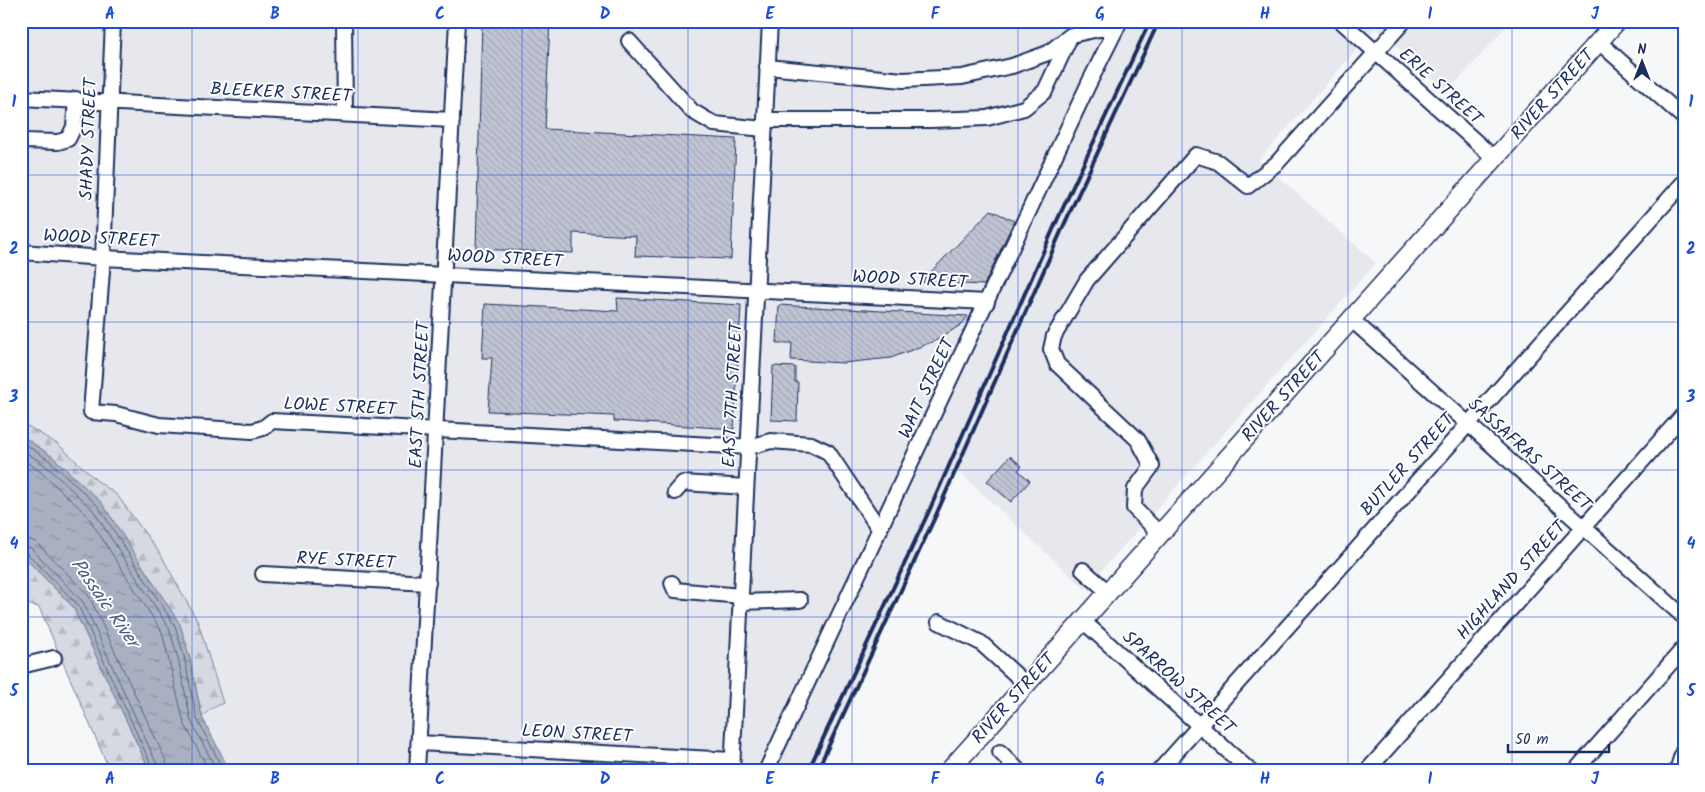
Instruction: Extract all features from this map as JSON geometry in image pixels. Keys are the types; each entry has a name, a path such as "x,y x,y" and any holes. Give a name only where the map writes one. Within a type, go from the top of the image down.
{"main road":[{"name":"RIVER STREET","path":"949,771 1617,21"}],"street":[{"name":"SHADY STREET","path":"112,21 103,258 91,412 116,414 159,425 252,431 262,428 272,421"},
{"path":"344,21 345,114"},
{"name":"EAST 5TH STREET","path":"418,771 457,21"},
{"name":"EAST 7TH STREET","path":"732,765 770,21"},
{"name":"ERIE STREET","path":"1341,21 1494,158"},
{"path":"1160,534 1134,508 1135,489 1152,466 1138,440 1057,364 1051,349 1054,336 1087,280 1196,155 1218,162 1248,186 1277,163 1404,21"},
{"path":"768,67 902,80 962,77 1012,66 1048,53 1071,35 1118,25"},
{"name":"WAIT STREET","path":"766,771 1118,25"},
{"path":"629,41 692,111 714,124 764,124 987,118 1024,108 1045,91 1071,35"},
{"path":"1598,42 1684,118"},
{"name":"BLEEKER STREET","path":"21,98 108,100 452,120"},
{"path":"21,141 58,142 68,139 74,127 76,99"},
{"name":"BUTLER STREET","path":"1159,771 1684,182"},
{"name":"WOOD STREET","path":"21,252 103,258 756,289 987,302"},
{"name":"SASSAFRAS STREET","path":"1351,319 1684,617"},
{"name":"HIGHLAND STREET","path":"1367,771 1683,416"},
{"name":"LOWE STREET","path":"272,421 749,448 771,441 811,444 828,452 880,530"},
{"path":"675,492 683,483 746,487"},
{"path":"1083,570 1108,592"},
{"name":"RYE STREET","path":"263,574 428,583"},
{"path":"672,583 675,590 740,599 800,600"},
{"name":"SPARROW STREET","path":"1082,621 1250,771"},
{"path":"939,622 981,643 1026,684"},
{"path":"1574,771 1684,648"},
{"path":"21,666 54,658"},
{"name":"LEON STREET","path":"419,743 732,765"},
{"path":"1676,771 1684,748"},
{"path":"1000,752 1019,771"}],"shaded area":[{"path":"21,21 1511,21 1448,92 1376,28 1259,160 1376,263 1085,589 956,469 816,771 230,771 202,717 223,703 198,622 161,555 117,495 95,479 59,445 21,422"}],"green space":[{"path":"21,422 59,445 95,479 117,495 161,555 198,622 223,703 211,709 202,717 189,655 53,457 21,435"},
{"path":"21,554 73,607 150,771 110,771 39,607 21,603"}],"water":[{"name":"Passaic River","path":"21,435 53,457 102,503 180,624 189,655 202,717 230,771 150,771 73,607 21,554"}],"building":[{"path":"482,21 550,21 545,129 736,139 731,259 635,256 636,236 573,233 573,253 476,249"},
{"path":"991,210 1014,221 984,285 921,282"},
{"path":"617,298 741,305 734,429 614,421 614,416 488,411 492,358 482,358 485,304 618,311"},
{"path":"779,305 968,316 962,324 937,340 891,358 843,363 791,360 792,343 777,343"},
{"path":"773,366 795,367 795,382 798,382 797,421 771,420"},
{"path":"1010,456 1022,466 1018,470 1030,481 1011,502 987,481"}],"railway":[{"path":"808,771 929,511 1055,225 1150,21"},
{"path":"817,771 936,515 1063,227 1159,21"}]}
